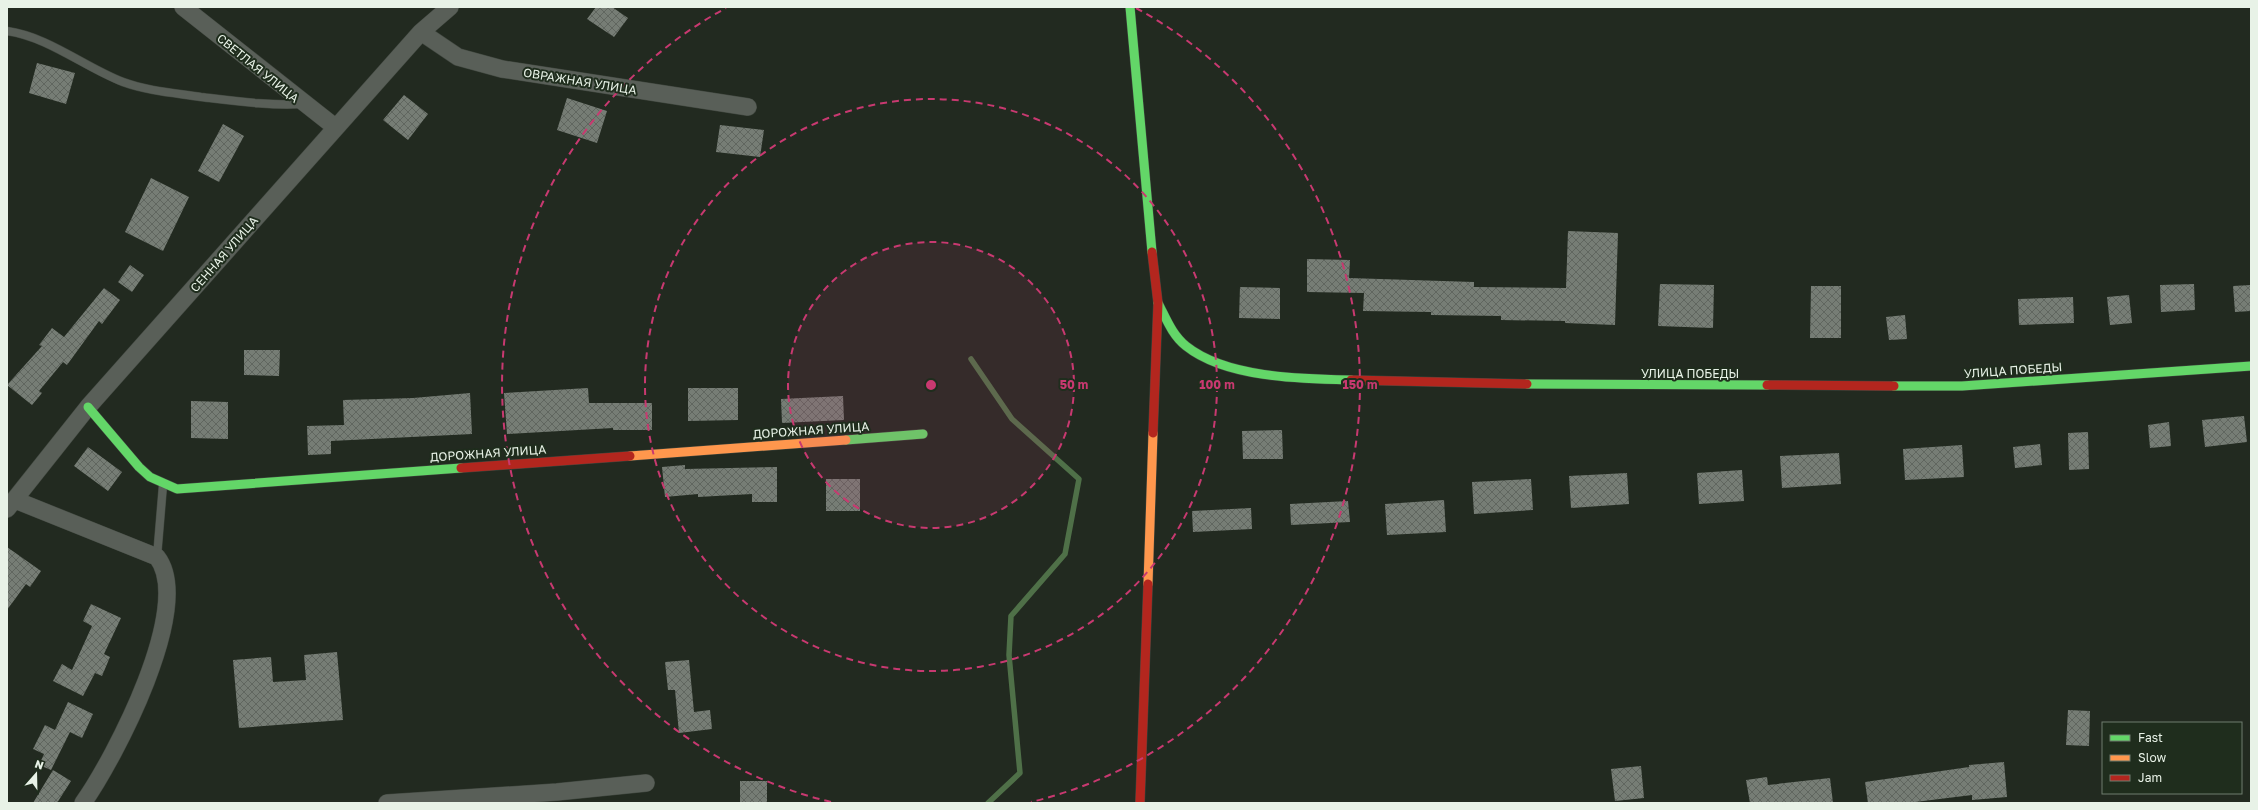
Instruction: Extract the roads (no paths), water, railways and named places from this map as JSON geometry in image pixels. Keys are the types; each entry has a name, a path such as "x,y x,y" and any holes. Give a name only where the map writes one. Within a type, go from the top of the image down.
{"street":[{"name":"СВЕТЛАЯ УЛИЦА","path":"183,7 335,127"},
{"name":"СЕННАЯ УЛИЦА","path":"11,504 88,407 335,127 421,32 450,7"},
{"path":"1130,7 1148,222 1158,303 1140,803"},
{"name":"ОВРАЖНАЯ УЛИЦА","path":"421,32 442,48 458,57 502,70 748,107"},
{"name":"УЛИЦА ПОБЕДЫ","path":"1158,303 1172,331 1186,346 1206,359 1233,369 1307,379 1490,384 1962,386 2251,366"},
{"name":"ДОРОЖНАЯ УЛИЦА","path":"88,407 150,478 177,489 194,489 340,476 923,434"},
{"path":"11,504 157,558 163,566 166,575 165,611 162,632 151,668 131,718 89,801"},
{"path":"387,803 557,798 646,783"}],"lane":[{"path":"7,31 30,36 122,81 140,87 249,103 279,106 304,104"},
{"path":"157,558 163,484"}],"waterway":[{"path":"971,359 1012,419 1079,479 1065,554 1011,616 1009,655 1020,773 988,803"}]}
